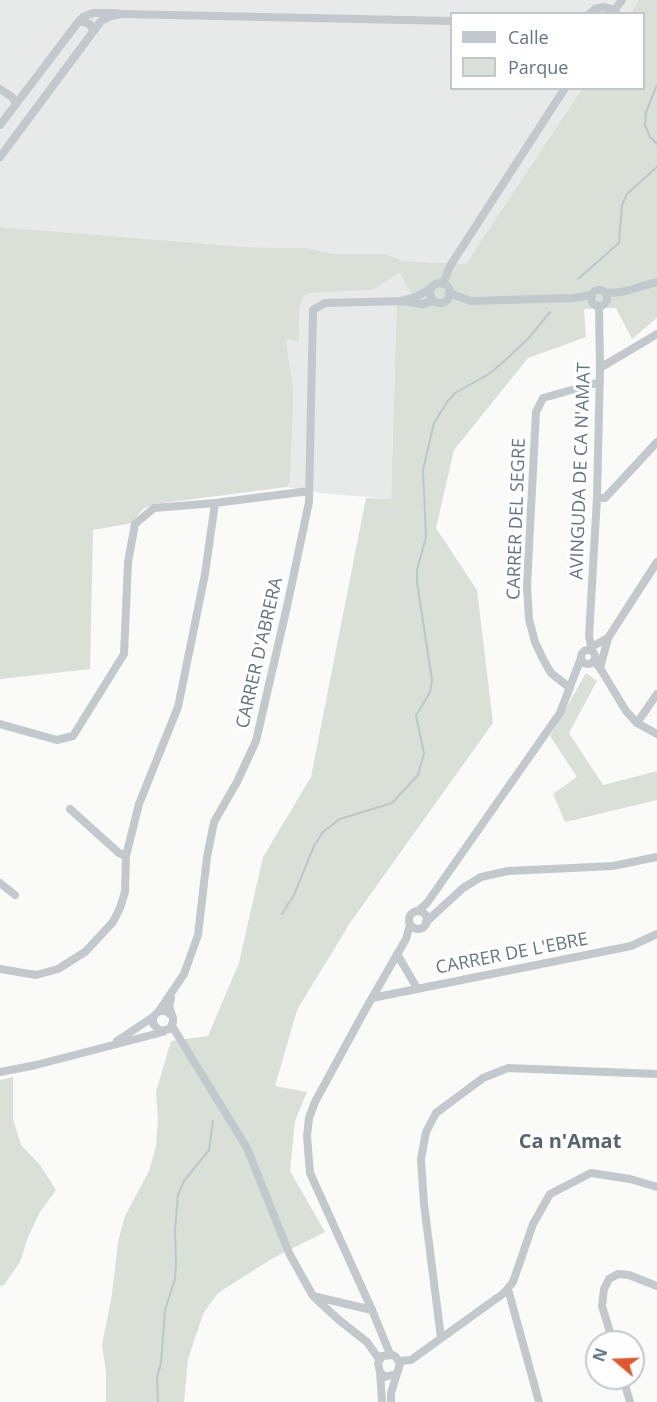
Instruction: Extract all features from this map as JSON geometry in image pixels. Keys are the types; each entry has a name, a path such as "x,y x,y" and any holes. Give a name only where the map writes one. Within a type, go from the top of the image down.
{"street":[{"path":"593,12 603,7 616,12 622,0"},
{"path":"0,125 79,21 93,13 450,21"},
{"path":"0,156 93,32 105,18 121,14"},
{"path":"79,21 90,24 93,32"},
{"path":"0,89 12,96 16,104"},
{"path":"443,284 450,266 564,90"},
{"path":"591,298 597,290 606,296 657,282"},
{"path":"402,301 418,296 433,286 443,284"},
{"path":"443,284 447,288 448,296"},
{"path":"433,286 430,294 434,301"},
{"path":"448,296 471,301 591,298 599,306 604,304 606,296"},
{"path":"402,301 422,304 434,301 440,303 448,296"},
{"name":"CARRER D'ABRERA","path":"156,1014 184,974 198,935 207,857 214,822 237,782 256,741 309,502 313,310 325,303 402,301"},
{"name":"AVINGUDA DE CA N'AMAT","path":"588,655 597,498 599,306"},
{"path":"600,368 657,334"},
{"name":"CARRER DEL SEGRE","path":"570,688 551,673 535,642 529,619 527,586 536,412 543,398 600,382"},
{"path":"597,498 605,498 657,442"},
{"path":"0,724 57,740 73,736 124,654 128,562 135,524 154,508 309,491"},
{"path":"0,969 36,975 58,969 85,952 112,922 120,908 125,892 126,856 139,804 178,707 205,574 215,503"},
{"path":"657,562 608,638 588,655 577,671 554,722 427,903 410,916 406,939 315,1102 309,1118 307,1136 310,1173 390,1354 399,1361 411,1360 508,1289 513,1282 533,1224 550,1194 591,1173 630,1179 657,1187"},
{"path":"600,668 608,638"},
{"path":"588,655 600,668 626,711 637,723 657,734"},
{"path":"637,723 657,694"},
{"path":"70,809 118,853 126,856"},
{"path":"426,919 463,888 481,877 508,871 613,866 657,857"},
{"path":"0,883 15,895"},
{"path":"406,939 424,927 427,903"},
{"path":"418,911 426,919"},
{"path":"410,925 418,929"},
{"name":"CARRER DE L'EBRE","path":"372,998 630,946 657,934"},
{"path":"397,954 417,988"},
{"name":"CARRER D'ABRERA","path":"172,1016 169,1006 174,988"},
{"path":"110,1046 156,1014 166,1011 172,1016 172,1026 247,1148 289,1253 313,1296 332,1315 367,1342 379,1359 378,1363 391,1393 391,1402"},
{"path":"156,1014 154,1028 164,1032"},
{"path":"0,1072 164,1032 172,1026"},
{"path":"441,1338 424,1204 421,1159 426,1132 436,1113 483,1078 508,1068 657,1074"},
{"path":"609,1330 602,1306 604,1289 609,1279 618,1274 629,1275 657,1286"},
{"path":"508,1289 539,1402"},
{"path":"350,1304 365,1294"},
{"path":"313,1296 372,1310"},
{"path":"379,1359 390,1354"},
{"path":"391,1393 400,1368 399,1361"},
{"path":"382,1374 396,1374"},
{"path":"382,1374 382,1402"}],"shaded area":[{"path":"0,0 639,0 632,12 450,12 450,90 581,90 466,264 403,261 386,254 333,254 306,248 247,247 0,227"},
{"path":"401,273 411,295 397,297 391,499 320,493 287,487 290,482 293,388 286,339 299,341 301,299 307,293 373,290"}],"green space":[{"path":"639,0 657,0 657,318 632,339 616,308 584,309 586,337 528,358 454,450 436,528 477,590 493,723 350,923 297,1010 275,1086 307,1092 295,1121 290,1171 325,1232 273,1258 218,1293 204,1312 188,1359 184,1402 106,1402 106,1371 102,1345 112,1294 118,1242 125,1216 149,1171 156,1146 158,1119 156,1092 171,1041 208,1036 239,963 263,857 311,777 366,498 391,499 397,297 411,294 400,273 373,290 308,293 304,296 300,306 299,341 286,339 293,388 290,482 287,487 155,504 143,509 132,523 93,530 90,669 0,679 0,227 247,247 306,248 333,254 386,254 403,261 466,264 581,90 645,90 645,12 632,12"},
{"path":"586,673 597,681 569,733 603,785 657,771 657,800 565,822 553,794 577,777 550,736"},
{"path":"13,1077 13,1119 21,1145 40,1165 56,1190 40,1212 28,1237 20,1262 4,1285 0,1286 0,1080"}],"waterway":[{"path":"657,85 646,112 645,125 650,137 657,144"},
{"path":"578,279 619,243 622,205 627,194 657,167"},
{"path":"282,914 294,895 314,846 323,832 340,819 392,803 418,775 424,753 416,716 430,692 432,680 417,570 426,537 423,470 434,423 455,393 489,374 501,364 528,339 550,312"},
{"path":"158,1402 157,1377 161,1363 165,1310 175,1279 178,1195 184,1181 209,1150 213,1121"}],"district":[{"name":"Ca n'Amat","path":"570,1142"}]}
